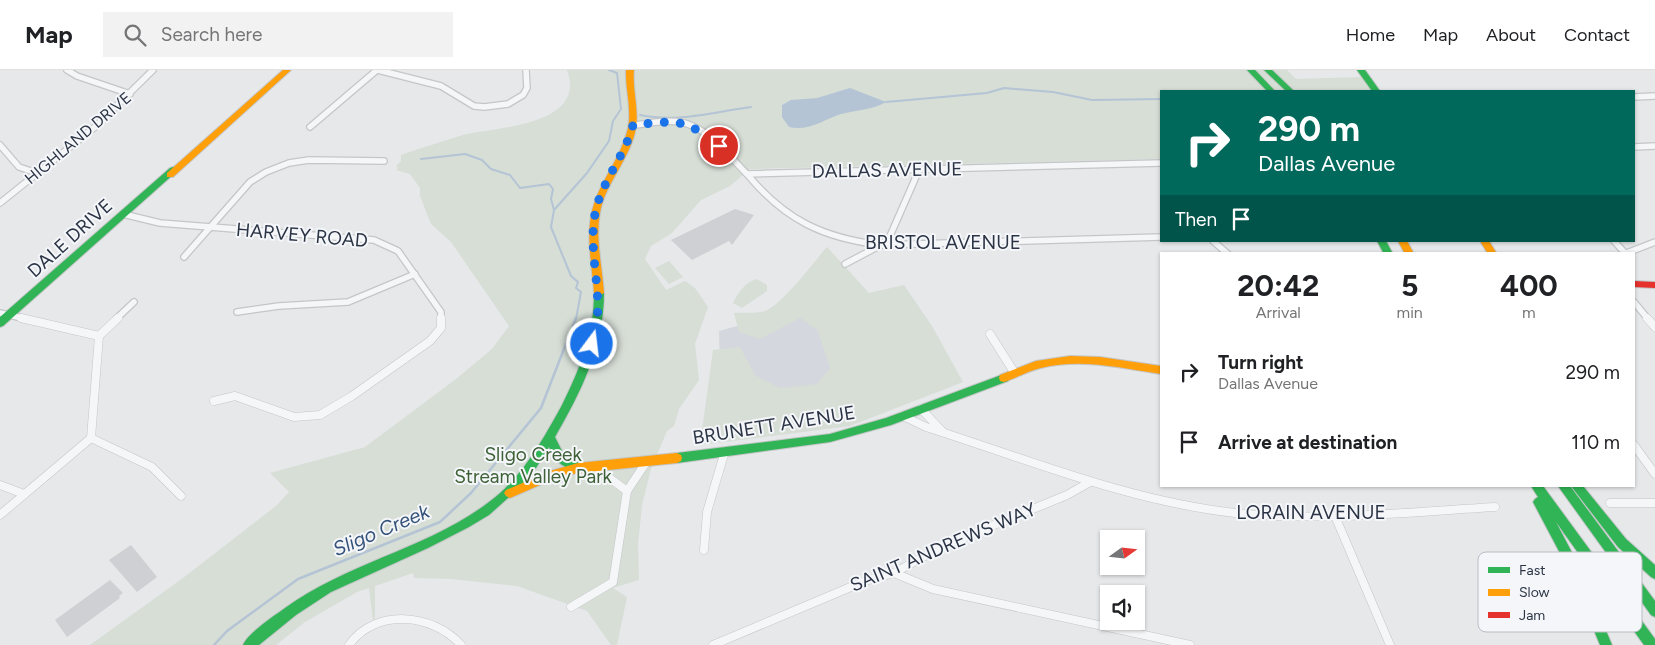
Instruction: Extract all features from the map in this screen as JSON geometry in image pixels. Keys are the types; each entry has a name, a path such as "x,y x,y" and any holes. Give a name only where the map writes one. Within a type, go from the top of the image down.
{"main road":[{"name":"DALE DRIVE","path":"0,323 4,314 123,214 287,70"},
{"path":"249,645 273,624 308,599 339,582 445,537 488,510 504,496 524,473 549,436 579,376 596,332 599,304 594,236 595,213 601,195 625,147 633,125 630,70"},
{"path":"1251,70 1270,90"},
{"path":"1268,70 1289,90"},
{"path":"1361,70 1375,90"},
{"path":"1635,284 1655,285"},
{"name":"BRUNETT AVENUE","path":"504,496 531,483 578,468 596,468 830,438 887,422 1014,372 1055,361 1086,359 1160,370"},
{"path":"549,436 558,456 567,464 578,468"},
{"path":"1531,487 1565,552"},
{"path":"1537,487 1582,552"},
{"path":"1564,487 1612,552"},
{"path":"1577,487 1611,533 1632,552"},
{"path":"1642,561 1655,573"},
{"path":"1642,593 1655,611"},
{"path":"1601,632 1606,645"},
{"path":"1642,632 1652,645"}],"street":[{"path":"67,70 77,76 130,94"},
{"name":"HIGHLAND DRIVE","path":"0,203 95,127 153,70"},
{"path":"310,127 378,70 441,86 474,106 484,107 508,104 523,95 527,88 526,70"},
{"path":"1635,97 1655,96"},
{"path":"633,125 678,122 691,125 719,146 747,174"},
{"path":"0,145 18,167 27,172 37,173"},
{"path":"1635,147 1655,146"},
{"path":"184,257 250,182 266,172 289,163 310,160 384,161"},
{"name":"DALLAS AVENUE","path":"747,174 1160,163"},
{"path":"845,264 881,245 895,226 920,170"},
{"name":"BRISTOL AVENUE","path":"747,174 757,188 798,222 833,237 881,245 1160,237"},
{"name":"HARVEY ROAD","path":"123,214 160,223 374,240 395,248 442,312 441,328 430,341 336,406 320,414 294,417 234,396 214,401"},
{"path":"1214,242 1218,248 1225,252"},
{"path":"1615,242 1622,252"},
{"path":"1629,252 1655,242"},
{"path":"238,312 279,306 324,305 348,302 415,274"},
{"path":"0,515 91,438 99,336 134,302"},
{"path":"1635,303 1655,327"},
{"path":"4,314 99,336"},
{"path":"990,334 1014,372"},
{"path":"921,409 948,435"},
{"name":"LORAIN AVENUE","path":"903,416 926,428 1009,453 1090,482 1161,500 1228,512 1335,516 1495,507"},
{"path":"91,438 152,467 182,496"},
{"path":"1635,446 1655,474"},
{"path":"704,550 703,530 705,515 725,451"},
{"path":"571,607 613,582 627,491 648,461"},
{"path":"596,468 627,491"},
{"name":"SAINT ANDREWS WAY","path":"713,645 865,582 894,573 942,546 1067,495 1090,482"},
{"path":"0,485 24,494"},
{"path":"1610,503 1655,504"},
{"path":"1335,516 1390,645"},
{"path":"894,573 933,589 1190,645"},
{"path":"349,645 362,630 379,622 400,620 423,621 441,626 457,638 461,645"}],"shaded area":[{"path":"819,303 852,386 721,402 719,331"}],"green space":[{"name":"Sligo Creek Stream Valley Park","path":"567,70 1287,70 1296,79 1362,77 1372,90 1160,90 1160,159 750,169 730,186 701,200 672,233 651,246 645,259 666,290 685,281 695,288 708,307 695,344 699,380 679,409 674,426 667,431 651,469 642,505 638,544 639,580 613,588 627,597 617,645 611,645 587,611 517,586 451,579 414,578 413,573 375,586 375,619 373,620 369,588 357,592 305,622 276,645 90,645 183,578 276,506 289,492 270,473 365,447 456,379 492,349 509,326 451,242 431,224 420,196 420,188 410,174 396,170 398,168 396,166 401,161 401,155 409,152 463,135 516,126 552,113 564,103 570,89"},
{"path":"827,247 869,293 904,285 932,326 963,382 850,426 700,445 713,350 740,347 755,375 780,388 817,384 830,368 818,331 800,318 760,339 739,332 734,313 761,312 772,307 806,273"},
{"path":"669,261 683,277 669,284 655,268"},
{"path":"757,279 767,285 767,291 742,308 733,303 745,285"}],"water":[{"path":"850,88 886,102 870,108 841,114 803,128 789,127 782,117 782,105 791,100 817,98"}],"building":[{"path":"735,209 754,215 732,245 729,241 692,260 671,240"},
{"path":"131,545 157,577 137,592 109,560"},
{"path":"110,580 123,593 119,596 120,598 67,637 55,620"}],"waterway":[{"name":"Sligo Creek","path":"554,210 587,173 609,141 613,121 621,109 617,73 609,70"},
{"path":"886,102 987,93 1004,88 1053,92 1092,100 1160,99"},
{"path":"640,115 668,118 682,117 751,107"},
{"path":"421,159 465,154 482,160 491,169 510,175 520,188 549,184 553,189 551,199 554,210"},
{"name":"Sligo Creek","path":"554,210 551,227 571,276 578,282 576,288 581,292 576,319"},
{"name":"Sligo Creek","path":"214,645 227,631 298,579 440,522 471,493 541,408 576,318"}],"traffic: fast":[{"path":"1251,70 1270,90"},
{"path":"1268,70 1289,90"},
{"path":"1361,70 1375,90"},
{"path":"0,323 173,170"},
{"path":"1382,242 1388,252"},
{"path":"249,645 315,595 360,572 445,535 485,511 513,487 532,465 548,440 581,376 595,335 598,321 599,293"},
{"path":"677,458 830,438 887,422 1004,378"},
{"path":"549,436 559,456 578,468"},
{"path":"1537,487 1584,552"},
{"path":"1564,487 1612,552"},
{"path":"1577,487 1622,543 1632,552"},
{"path":"1539,502 1565,552"},
{"path":"1642,561 1655,573"},
{"path":"1642,593 1655,611"},
{"path":"1642,631 1652,645"},
{"path":"1601,632 1606,645"}],"traffic: slow":[{"path":"170,175 287,70"},
{"path":"599,293 594,247 594,224 599,201 630,137 633,120 630,70"},
{"path":"1403,242 1409,252"},
{"path":"1485,242 1492,252"},
{"path":"1004,378 1040,364 1070,360 1100,361 1160,370"},
{"path":"510,493 554,474 578,468 677,458"}],"traffic: jam":[{"path":"1635,284 1655,285"}],"route":[{"path":"592,344 599,312 594,236 595,213 601,195 625,147 633,125 670,122 685,123 699,130 719,146"}]}
